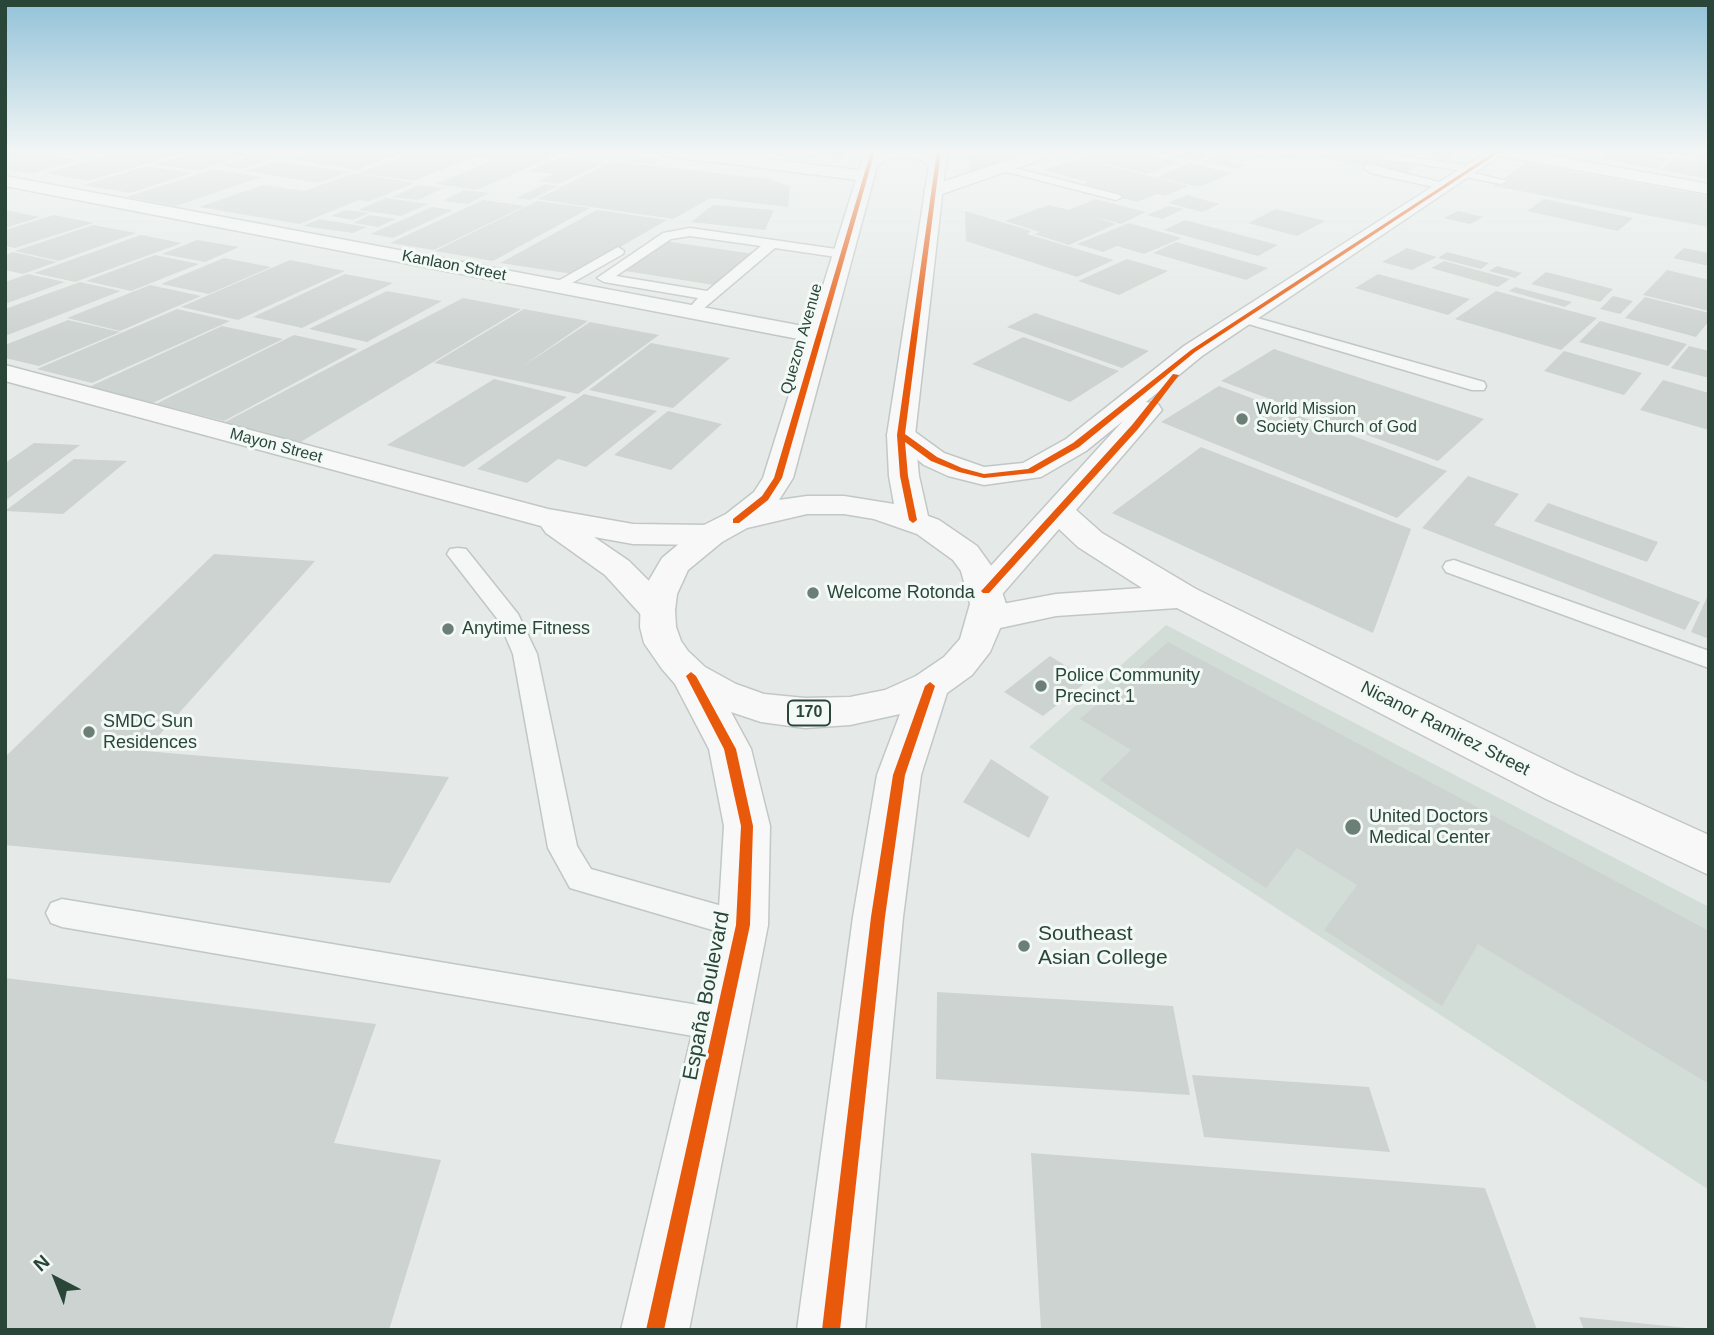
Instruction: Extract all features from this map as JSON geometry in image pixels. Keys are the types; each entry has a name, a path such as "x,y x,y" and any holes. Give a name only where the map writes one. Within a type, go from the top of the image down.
{"main road":[{"name":"Quezon Avenue","path":"723,528 765,498 778,478 855,213"},
{"path":"913,520 904,476 901,435 930,213"},
{"path":"901,435 934,458 959,470 984,476 1030,471 1057,459 1193,351 1406,213"},
{"path":"986,605 1057,510 1135,427 1193,351"},
{"name":"Mayon Street","path":"5,373 546,518 633,534 723,528"},
{"name":"170","path":"807,505 880,510 913,520 942,534 965,553 978,571 986,605 977,643 964,658 930,686 893,702 850,711 805,713 746,703 722,694 691,676 663,643 658,626 659,594 674,565 723,528 771,511 807,505"},
{"name":"Nicanor Ramirez Street","path":"1057,510 1090,540 1183,597 1561,787 1709,856"},
{"name":"Mayon Street","path":"546,518 617,568 657,610"},
{"path":"986,605 1056,605 1183,597"},
{"name":"España Boulevard","path":"655,1330 743,925 747,826 730,749 691,676"},
{"path":"831,1330 878,917 899,775 930,686"}],"street":[{"name":"Kanlaon Street","path":"177,213 819,336"}],"lane":[{"path":"558,285 657,228"},
{"path":"710,296 604,278 667,236 677,233 690,232 843,254"},
{"path":"692,311 773,243"},
{"path":"1243,318 1478,386"},
{"path":"458,554 510,619 524,654 563,848 581,879 743,925"},
{"path":"1454,567 1709,660"},
{"path":"62,913 722,1025"}],"shaded area":[{"name":"United Doctors Medical Center","path":"1166,625 1709,907 1709,1190 1029,747"}],"building":[{"path":"5,213 40,217 5,228"},
{"path":"236,213 326,213 300,224"},
{"path":"338,213 368,213 353,220 331,216"},
{"path":"382,213 407,213 401,216"},
{"path":"418,213 446,213 393,238 370,234"},
{"path":"454,213 510,213 434,250 390,243"},
{"path":"512,213 580,213 493,261 435,251"},
{"path":"591,213 620,213 667,220 573,274 500,263"},
{"path":"634,213 683,213 673,219"},
{"path":"702,213 773,213 765,230 691,222"},
{"path":"965,213 973,213 1031,231 1027,234 1114,260 1077,277 966,241"},
{"path":"1026,213 1143,213 1121,224 1091,216 1116,224 1069,245 1005,221"},
{"path":"1151,213 1175,213 1162,219 1147,215"},
{"path":"1267,213 1294,213 1325,221 1297,236 1248,223"},
{"path":"1453,213 1483,217 1470,224 1444,218"},
{"path":"1537,213 1611,213 1633,218 1618,231"},
{"path":"1637,213 1709,213 1709,227"},
{"path":"54,215 93,223 15,248 5,246 5,230"},
{"path":"370,215 396,219 378,227 353,223"},
{"path":"319,219 367,227 353,233 303,226"},
{"path":"1185,220 1278,245 1258,256 1164,230"},
{"path":"1129,223 1182,238 1144,254 1117,246 1103,252 1077,244"},
{"path":"93,225 136,233 59,261 15,251"},
{"path":"141,235 182,243 75,282 34,273"},
{"path":"197,240 239,247 205,262 162,254"},
{"path":"664,241 754,254 714,285 619,270"},
{"path":"1176,242 1268,268 1246,280 1153,253"},
{"path":"1407,248 1437,257 1412,270 1382,262"},
{"path":"1684,248 1709,253 1709,266 1673,258"},
{"path":"13,252 57,262 23,274 5,270 5,255"},
{"path":"1447,252 1489,263 1481,269 1438,258"},
{"path":"155,255 199,264 131,291 86,281"},
{"path":"224,258 271,267 209,294 161,284"},
{"path":"1127,259 1168,271 1119,295 1078,281"},
{"path":"290,260 345,271 238,320 181,307"},
{"path":"1444,261 1510,279 1498,287 1431,268"},
{"path":"1497,266 1522,273 1515,278 1489,271"},
{"path":"1667,270 1709,280 1709,311 1643,295"},
{"path":"1546,272 1613,289 1600,302 1531,284"},
{"path":"28,274 65,282 5,304 5,282"},
{"path":"345,274 393,283 302,328 253,317"},
{"path":"1378,274 1470,299 1448,315 1355,288"},
{"path":"80,282 121,291 5,336 5,309"},
{"path":"150,285 201,296 120,331 67,318"},
{"path":"1515,287 1572,302 1565,307 1509,291"},
{"path":"387,291 442,301 367,342 309,329"},
{"path":"1496,291 1597,318 1561,350 1455,319"},
{"path":"1613,296 1633,301 1620,314 1600,309"},
{"path":"1645,297 1709,313 1709,321 1696,337 1625,318"},
{"path":"463,298 521,309 299,443 223,423"},
{"path":"177,309 230,321 92,383 37,369"},
{"path":"524,309 588,321 520,368 590,322 659,335 578,394 434,363"},
{"path":"1035,313 1149,351 1122,368 1007,327"},
{"path":"68,320 120,332 39,366 5,358 5,345"},
{"path":"1600,321 1687,344 1668,366 1579,342"},
{"path":"222,326 283,339 153,403 89,387"},
{"path":"294,335 358,349 224,421 156,404"},
{"path":"1023,337 1119,371 1070,402 972,364"},
{"path":"651,343 730,358 673,408 589,390"},
{"path":"1689,346 1709,351 1709,378 1671,368"},
{"path":"1274,349 1484,419 1438,461 1221,381"},
{"path":"1564,351 1642,373 1624,395 1544,371"},
{"path":"494,379 567,397 464,467 387,445"},
{"path":"1663,380 1709,393 1709,430 1640,410"},
{"path":"1219,386 1447,471 1397,518 1161,422"},
{"path":"584,394 657,411 586,467 558,459 527,483 477,469"},
{"path":"668,411 722,424 671,470 614,455"},
{"path":"34,443 80,445 5,501 5,463"},
{"path":"1201,447 1411,529 1373,633 1112,513"},
{"path":"74,459 127,461 63,514 5,511"},
{"path":"1468,476 1519,494 1494,525 1700,602 1685,630 1422,528"},
{"path":"1548,503 1658,542 1647,562 1534,521"},
{"path":"214,554 315,561 145,751 449,777 390,883 5,845 5,757"},
{"path":"1709,593 1709,639 1691,632"},
{"name":"United Doctors Medical Center","path":"1168,642 1709,931 1709,1084 1478,944 1442,1006 1324,930 1357,885 1297,848 1266,888 1100,780 1131,750 1080,719"},
{"path":"1050,656 1089,680 1043,716 1004,692"},
{"path":"991,759 1049,797 1029,838 963,802"},
{"path":"5,978 376,1024 334,1143 441,1160 389,1330 5,1330"},
{"path":"937,992 1173,1006 1190,1095 936,1079"},
{"path":"1192,1075 1369,1087 1390,1152 1204,1137"},
{"path":"1031,1153 1485,1188 1537,1330 1041,1330"},
{"path":"1579,1317 1687,1328 1687,1330 1584,1330"}],"cycle path":[{"path":"736,521 765,498 778,478 855,213"},
{"path":"913,520 904,476 901,435 931,213"},
{"path":"901,435 934,459 959,470 984,476 1030,471 1076,445 1193,351 1404,213"},
{"path":"986,591 1135,427 1175,375"},
{"path":"655,1330 743,925 747,826 730,749 691,676"},
{"path":"831,1330 878,917 899,775 930,686"}],"place":[{"name":"World Mission Society Church of God","path":"1242,419"},
{"name":"Welcome Rotonda","path":"813,593"},
{"name":"Anytime Fitness","path":"448,629"},
{"name":"Police Community Precinct 1","path":"1041,686"},
{"name":"SMDC Sun Residences","path":"89,732"},
{"name":"United Doctors Medical Center","path":"1353,827"},
{"name":"Southeast Asian College","path":"1024,946"}]}
